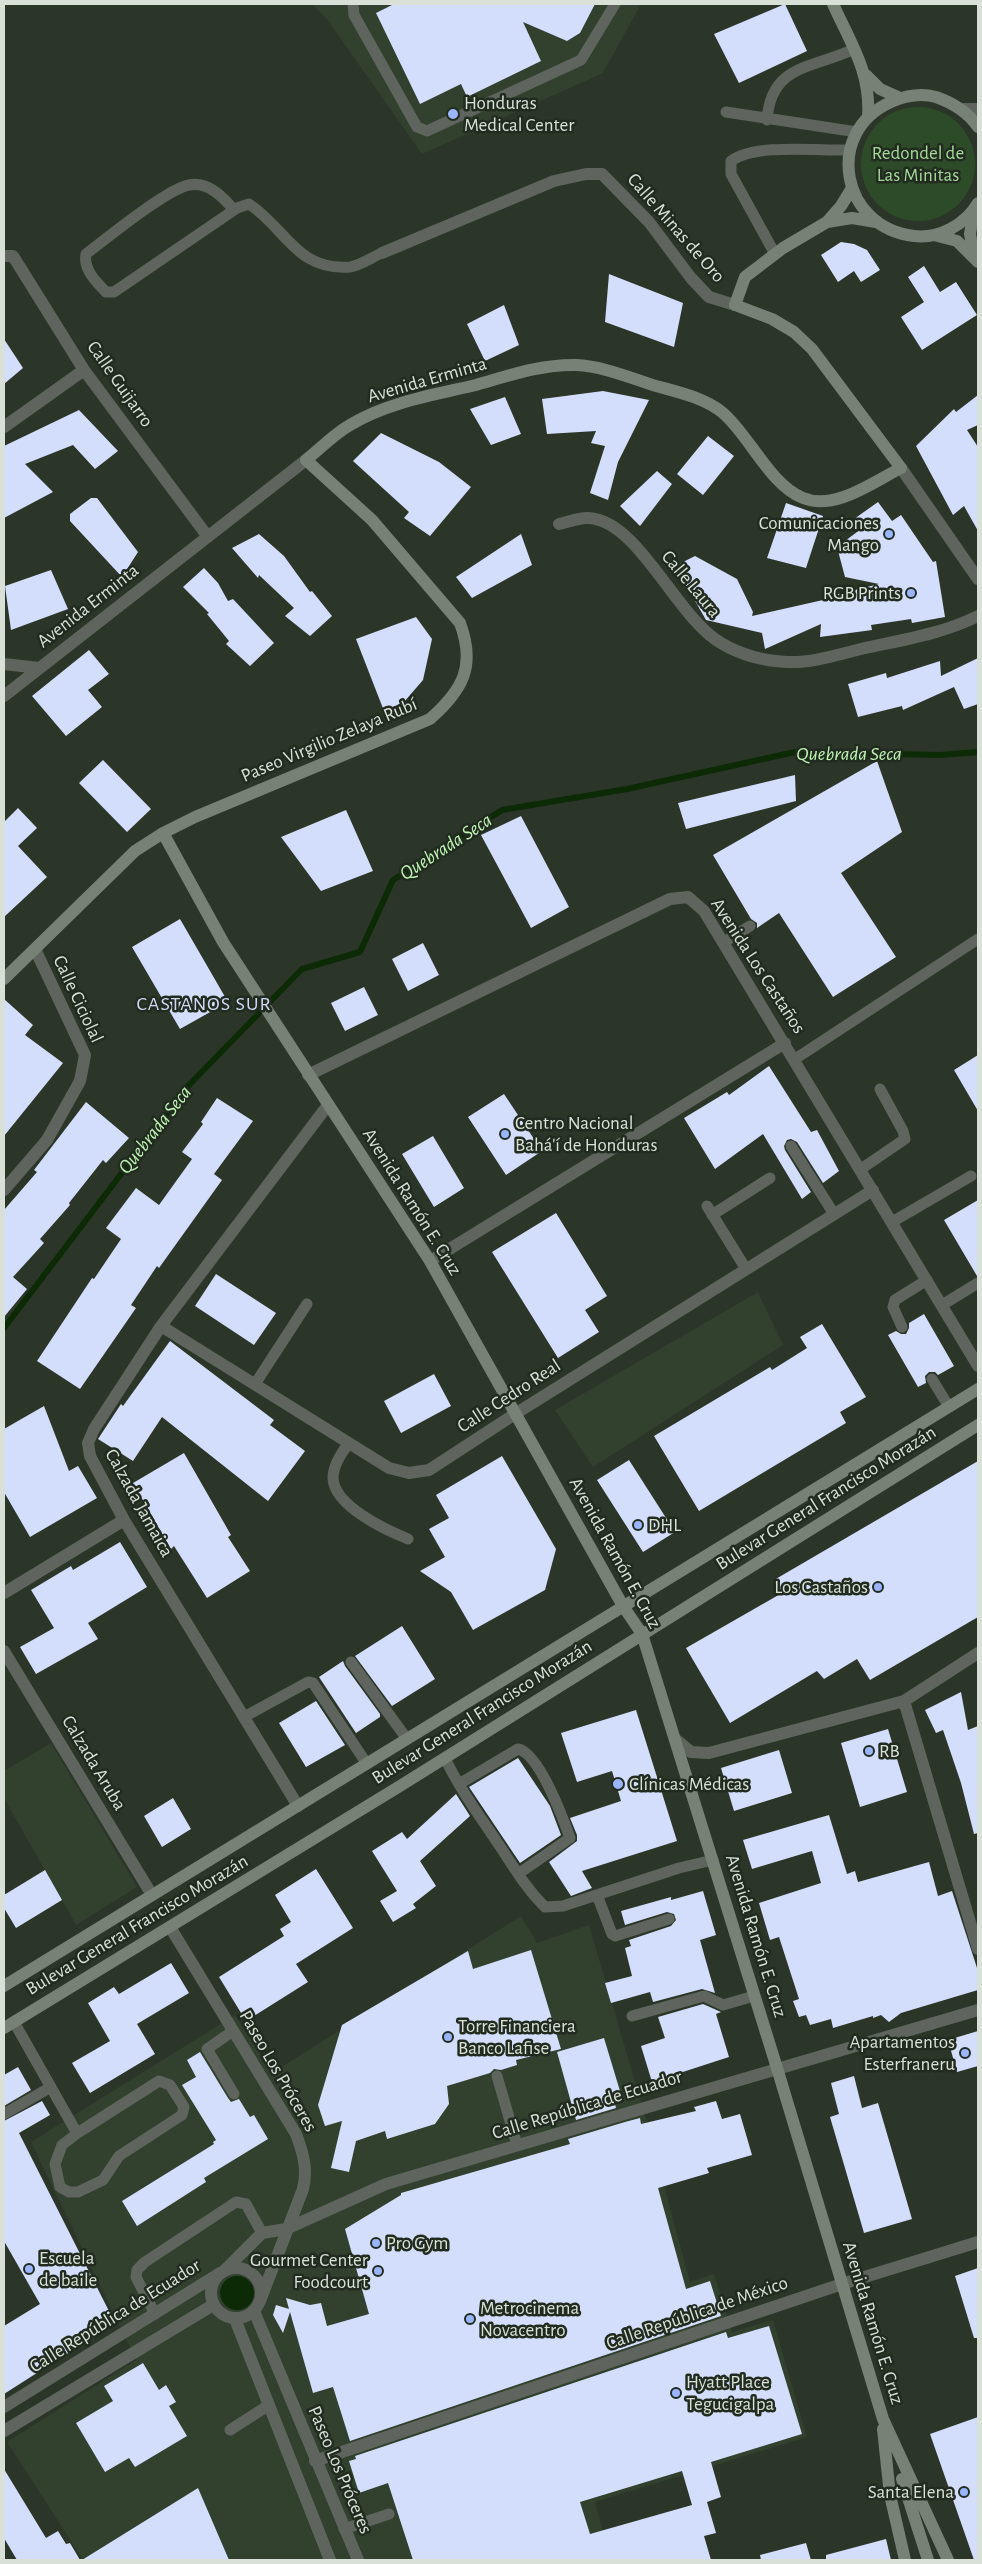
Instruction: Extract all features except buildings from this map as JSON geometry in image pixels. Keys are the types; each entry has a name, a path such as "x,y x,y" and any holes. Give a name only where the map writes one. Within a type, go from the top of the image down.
{"street":[{"path":"835,6 866,75 869,98 868,117"},
{"path":"866,75 880,89 900,98"},
{"path":"876,222 861,207 852,188 848,170 850,150 856,132 868,117 882,105 900,98 916,95 932,96 962,109 978,128"},
{"path":"962,109 978,109"},
{"name":"Calle Minas de Oro","path":"382,253 554,181 586,174 602,174 649,222 691,278 709,297 772,319 794,332 812,349 901,468 978,579"},
{"path":"735,305 745,278 775,254 827,222 842,206 852,188"},
{"path":"934,235 956,226 976,206"},
{"path":"976,206 970,234 976,259"},
{"path":"827,222 852,218 876,222 904,235 934,235 957,241 976,259"},
{"name":"Calle Guijarro","path":"4,256 13,256 84,370 208,537"},
{"name":"Avenida Erminta","path":"4,696 348,426 375,412 524,372 551,366 577,365 600,369 705,402 723,413 776,477 802,498 819,502 836,499 901,468"},
{"path":"4,427 84,370"},
{"name":"Paseo Virgilio Zelaya Rubí","path":"4,979 135,851 163,833 195,817 430,719 448,703 461,685 468,662 467,642 460,623 372,520 306,460"},
{"name":"Calle Laura","path":"559,524 588,518 606,521 620,530 636,546 700,628 722,643 765,660 810,661 939,632 978,616"},
{"path":"4,664 39,668"},
{"name":"Avenida Ramón E. Cruz","path":"163,833 223,942 430,1261 623,1606 642,1634 777,2068 882,2419 948,2560"},
{"name":"Avenida Los Castaños","path":"308,1075 670,899 688,897 704,911 724,942 978,1366"},
{"name":"Calle Ciciolal","path":"4,1190 48,1140 80,1081 85,1055 35,949"},
{"path":"430,1261 786,1043"},
{"name":"Calzada Jamaica","path":"298,1806 124,1520 90,1456 88,1443 94,1429 161,1326 328,1105"},
{"name":"Calle Cedro Real","path":"161,1326 389,1468 408,1473 430,1470 515,1414 873,1190"},
{"name":"Bulevar General Francisco Morazán","path":"4,1986 978,1389"},
{"name":"Bulevar General Francisco Morazán","path":"9,2025 445,1758 978,1425"},
{"path":"4,1593 124,1520"},
{"name":"Calzada Aruba","path":"4,1650 152,1895"},
{"path":"675,1739 691,1752 710,1753 904,1701 978,1653"},
{"path":"904,1701 978,1949"},
{"name":"Paseo Los Próceres","path":"170,1927 296,2134 304,2155 306,2178 257,2306 315,2461 358,2560"},
{"name":"Calle República de Ecuador","path":"4,2407 222,2272 262,2234 286,2230 386,2184 978,2010"},
{"name":"Calle República de México","path":"315,2461 842,2284 978,2242"},
{"path":"240,2268 255,2276 261,2292 257,2306 242,2318 235,2319 222,2315 213,2305 211,2298 212,2284 222,2272 240,2268"},
{"path":"4,2431 213,2305"},
{"path":"235,2319 330,2560"},
{"path":"882,2419 890,2495 905,2560"},
{"path":"882,2419 928,2560"}],"lane":[{"path":"353,4 354,15 417,127 427,131 581,60 615,4"},
{"path":"767,120 768,102 774,87 795,71 854,49"},
{"path":"726,112 767,120 856,132"},
{"path":"775,254 731,174 731,161 741,154 761,150 850,150"},
{"path":"234,210 211,188 190,184 175,190 107,238 86,254 85,262 89,271 106,292 114,292 234,210 249,204 259,210 299,254 319,264 351,267 382,253"},
{"path":"724,942 750,926"},
{"path":"795,1059 977,943"},
{"path":"861,1169 905,1139 904,1130 880,1089"},
{"path":"791,1146 834,1214"},
{"path":"892,1222 971,1176"},
{"path":"746,1269 709,1210 770,1178"},
{"path":"902,1327 893,1307 895,1300 927,1280"},
{"path":"942,1305 978,1283"},
{"path":"255,1384 307,1304"},
{"path":"932,1379 949,1407"},
{"path":"349,1443 335,1469 333,1478 337,1492 349,1504 383,1528 408,1539"},
{"path":"351,1662 407,1739"},
{"path":"244,1718 308,1682 313,1683 367,1764"},
{"path":"459,1784 518,1749 524,1750 534,1760 546,1781 570,1838 518,1874"},
{"path":"445,1758 459,1784 518,1874 536,1899 545,1907 563,1906 679,1868 713,1860"},
{"path":"597,1895 612,1934 615,1936 670,1919"},
{"path":"632,2016 704,1996 723,2004 754,1996"},
{"path":"9,2025 51,2087 74,2128 79,2132"},
{"path":"233,2031 207,2049 234,2094"},
{"path":"497,2076 517,2145"},
{"path":"159,2081 170,2085 184,2111 166,2127 120,2156 104,2180 88,2190 69,2192 60,2187 55,2164 62,2145 79,2132 159,2081"},
{"path":"4,2114 51,2087"},
{"path":"155,2314 136,2277 138,2270 145,2262 236,2202 246,2204 262,2234"},
{"path":"230,2430 269,2405"},
{"path":"344,2529 389,2514"}],"shaded area":[{"name":"Honduras Medical Center","path":"312,4 641,4 603,73 422,154 326,18"},
{"path":"758,1292 783,1345 593,1467 555,1410"},
{"path":"51,1743 137,1887 76,1925 4,1798 4,1771"},
{"path":"521,1916 537,1943 589,1925 646,2119 690,2282 714,2274 732,2332 773,2320 807,2437 595,2502 610,2560 78,2560 82,2558 7,2442 136,2360 31,2142 235,2015 272,2073"},
{"path":"237,2276 249,2281 254,2293 249,2305 237,2310 225,2305 220,2293 225,2281"}],"green space":[{"name":"Redondel de Las Minitas","path":"918,107 940,112 958,124 970,142 975,164 970,186 958,204 940,216 918,221 896,216 878,204 866,186 861,164 866,142 878,124 896,112"}],"waterway":[{"name":"Quebrada Seca","path":"4,1328 188,1086 302,969 360,952 393,880 502,810 627,789 795,752 940,755 978,752"}],"place":[{"name":"Honduras Medical Center","path":"453,114"},
{"name":"Comunicaciones Mango","path":"889,534"},
{"name":"RGB Prints","path":"911,593"},
{"name":"Centro Nacional Bahá'í de Honduras","path":"505,1134"},
{"name":"DHL","path":"638,1525"},
{"name":"Los Castaños","path":"878,1587"},
{"name":"RB","path":"869,1751"},
{"name":"Clínicas Médicas","path":"618,1784"},
{"name":"Torre Financiera Banco Lafise","path":"448,2037"},
{"name":"Apartamentos Esterfraneru","path":"965,2053"},
{"name":"Pro Gym","path":"376,2243"},
{"name":"Escuela de baile","path":"29,2269"},
{"name":"Gourmet Center Foodcourt","path":"378,2271"},
{"name":"Metrocinema Novacentro","path":"470,2319"},
{"name":"Hyatt Place Tegucigalpa","path":"676,2393"},
{"name":"Santa Elena","path":"964,2492"}],"district":[{"name":"CASTANOS SUR","path":"204,1004"}]}
